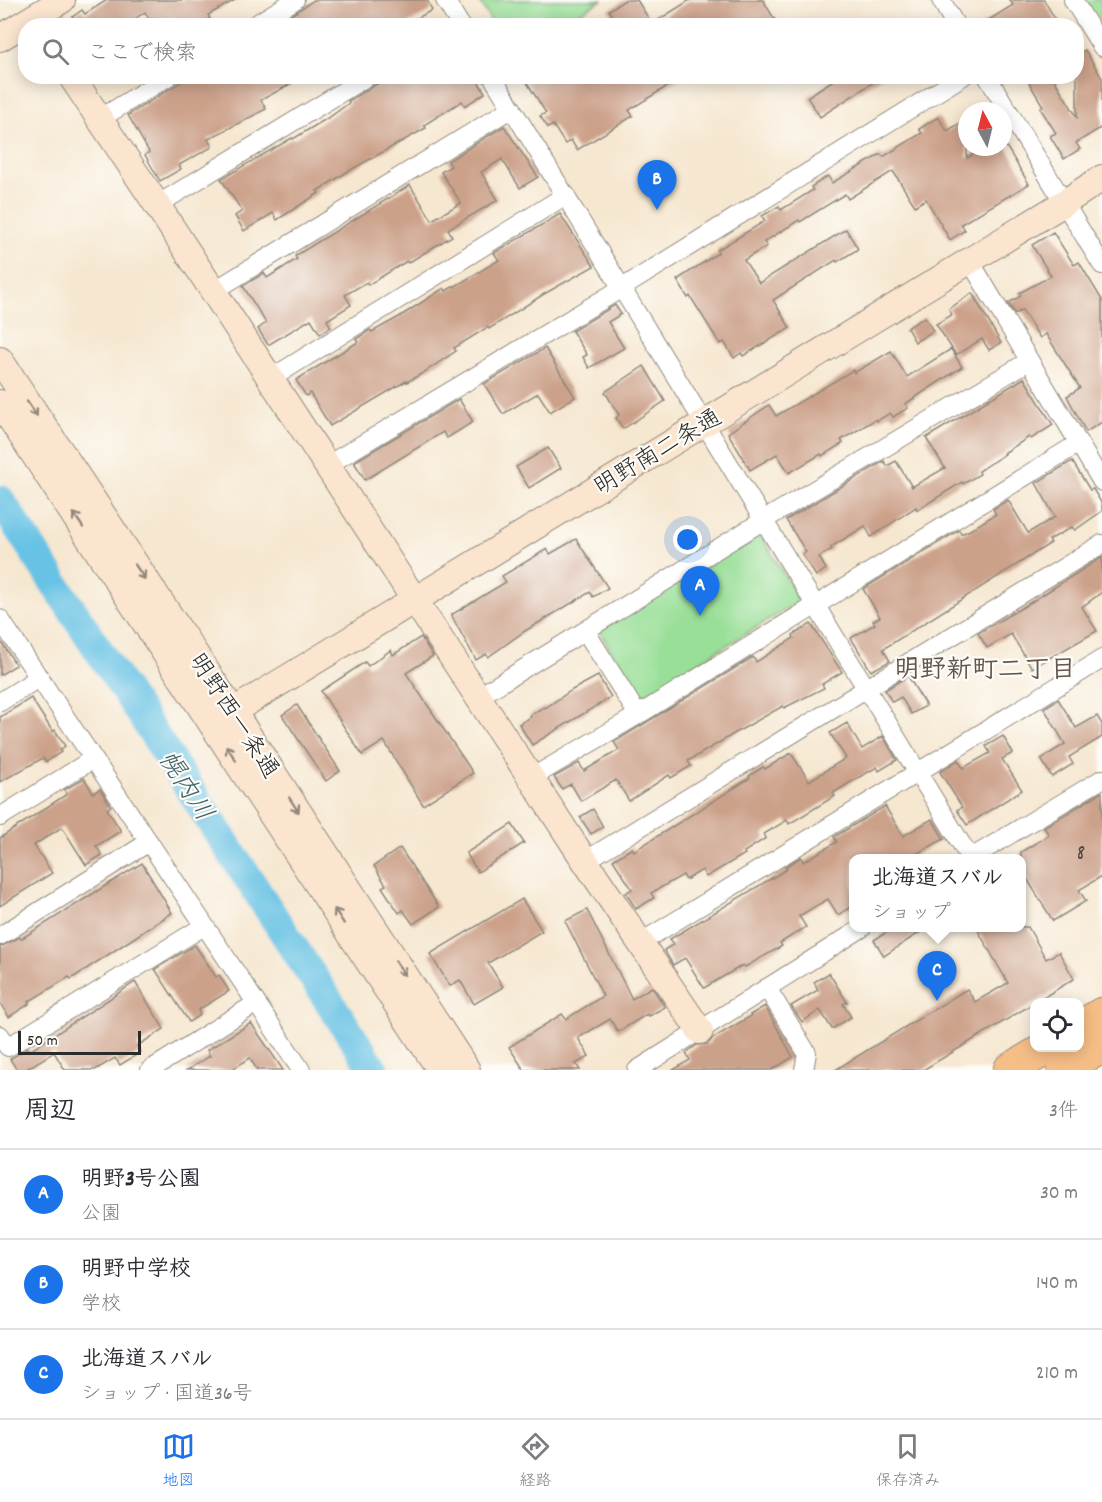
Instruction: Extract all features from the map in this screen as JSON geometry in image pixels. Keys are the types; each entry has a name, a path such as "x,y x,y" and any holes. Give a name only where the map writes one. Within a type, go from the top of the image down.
{"highway":[{"path":"1084,1025 1102,1014"},
{"path":"1064,1070 1102,1046"},
{"path":"1010,1070 1039,1052"}],"street":[{"path":"40,18 62,0"},
{"path":"266,18 295,0"},
{"path":"446,0 454,18"},
{"path":"941,0 951,18"},
{"path":"1073,0 1084,18"},
{"path":"1084,18 1102,48"},
{"path":"0,38 18,30"},
{"path":"75,84 157,205 639,943 700,1031"},
{"path":"98,120 156,84"},
{"path":"157,205 355,84"},
{"path":"497,84 968,854"},
{"path":"326,466 622,288 950,84"},
{"path":"992,84 1102,265"},
{"path":"213,292 512,108"},
{"name":"明野南二条通","path":"223,718 1102,178"},
{"path":"270,379 566,195"},
{"path":"970,261 1102,482"},
{"name":"明野西一条通","path":"0,360 440,1070"},
{"path":"478,697 1029,360"},
{"name":"明野西一条通","path":"0,403 223,718 467,1070"},
{"path":"531,778 638,715 1079,442"},
{"path":"585,861 1102,544"},
{"path":"0,620 301,1070"},
{"path":"586,632 638,715"},
{"path":"639,943 1102,659"},
{"path":"0,702 39,677"},
{"path":"0,817 93,759"},
{"path":"977,854 1102,779"},
{"path":"0,936 149,842"},
{"path":"0,1035 8,1047 204,926"},
{"path":"638,1070 854,932"},
{"path":"767,988 807,1053 804,1070"},
{"path":"150,1070 255,1004"}],"green space":[{"path":"479,0 602,0 571,18 489,18"},
{"path":"1082,0 1102,0 1102,32"},
{"path":"760,534 800,601 640,698 599,631"}],"building":[{"path":"107,0 235,0 208,15 210,18 148,18 145,12 136,18 71,18 82,10 85,14"},
{"path":"314,0 427,0 432,10 418,18 287,18"},
{"path":"625,0 637,0 648,18 614,18 609,10"},
{"path":"690,0 763,0 774,18 662,18"},
{"path":"1010,0 1044,0 1054,18 992,18 1013,5"},
{"path":"1084,51 1102,78 1102,127 1076,143 1080,149 1064,159 1050,136 1056,133 1040,108 1043,106 1030,84 1057,84 1077,117 1077,84 1084,84"},
{"path":"177,84 290,84 261,100 266,109 208,139 212,147 179,165 181,169 160,181 145,155 149,152 128,115"},
{"path":"377,84 480,84 485,93 465,106 462,101 424,125 426,128 347,172 277,220 273,213 244,231 235,216 242,211 221,179 331,116 349,103 348,101"},
{"path":"528,84 671,84 629,110 633,116 577,150 571,140 565,144 553,125 548,128 540,116 546,113"},
{"path":"827,84 871,84 820,117 807,97"},
{"path":"938,117 947,131 958,124 958,156 967,156 967,158 970,156 1012,156 1029,184 961,224 965,230 950,240 926,199 915,206 893,171 848,199 845,194 800,222 799,220 764,242 767,246 744,260 759,283 846,229 858,249 837,262 836,260 773,300 790,328 743,356 741,353 734,358 724,342 720,344 690,296 688,298 677,280 718,253 717,250 765,221 762,216 779,206 781,210 813,190 811,187 828,176 832,183 881,154 883,157 922,133 919,129"},
{"path":"504,126 538,177 520,188 502,159 481,172 498,200 448,229 452,236 408,263 407,261 368,285 367,282 345,295 351,305 327,320 331,327 320,334 311,319 268,345 258,329 266,323 243,286 264,273 267,278 297,259 295,256 410,185 432,220 461,203 441,172 451,166 448,161"},
{"path":"560,214 594,266 454,348 456,351 423,373 330,426 310,393 306,396 296,380 358,342 356,339 370,330 372,332 444,288 446,291 454,287 499,260 494,253"},
{"path":"1053,232 1074,265 1079,262 1102,300 1102,422 1086,432 1067,396 1080,388 1046,334 1040,338 1022,310 1015,314 1008,303 1021,296 1019,293 1051,276 1032,245"},
{"path":"972,293 1001,343 989,350 982,339 956,355 936,324 952,315 949,309"},
{"path":"615,305 621,314 608,322 624,348 589,368 583,357 587,355 572,331"},
{"path":"925,317 933,331 915,342 907,328"},
{"path":"545,348 575,397 550,412 538,393 503,414 484,384"},
{"path":"951,349 962,367 905,404 908,408 893,417 890,413 877,421 876,419 841,440 843,443 789,473 777,454 750,470 728,433 769,405 776,416 853,370 854,373 891,351 907,377"},
{"path":"644,366 665,401 623,429 616,418 619,415 605,392"},
{"path":"1024,378 1053,425 1004,453 979,471 980,474 963,484 962,482 917,510 916,507 871,537 865,526 831,547 832,549 819,557 826,569 816,576 802,554 806,552 786,520 884,461 887,466 896,461 912,487 945,468 926,438"},
{"path":"459,399 473,422 447,438 443,432 365,480 354,462"},
{"path":"548,448 561,468 529,488 516,467"},
{"path":"1072,461 1090,490 1093,489 1102,504 1102,511 1075,530 1072,527 1049,540 1051,543 883,649 890,661 871,671 851,638 875,624 873,621 880,617 863,589 959,530 961,534 970,530 996,514 993,509 1008,500 1028,533 1055,517 1036,483"},
{"path":"576,539 608,588 593,597 590,592 525,631 488,657 486,654 476,660 451,615 506,582 502,576 547,549 550,554"},
{"path":"1102,557 1102,592 1082,607 1097,631 1032,668 1011,634 987,648 978,633"},
{"path":"811,624 842,672 822,684 824,688 784,708 783,706 737,732 688,761 691,766 671,778 669,775 629,801 616,780 581,801 571,784 562,789 554,777 579,763 584,771 619,750 614,742 753,657 756,662 794,638 793,635"},
{"path":"421,637 433,656 406,673 473,773 423,805 384,741 362,755 321,691 365,662 368,666 391,650 393,655"},
{"path":"0,640 16,665 0,675"},
{"path":"598,676 611,697 532,745 519,724 531,717 530,715"},
{"path":"908,676 926,706 911,714 901,697 892,702 885,690"},
{"path":"31,698 65,746 60,750 61,752 46,762 43,758 0,782 0,717"},
{"path":"1058,699 1076,728 1097,716 1102,724 1102,737 1069,757 1073,764 1052,777 1041,759 1065,744 1044,708"},
{"path":"297,705 340,771 326,781 282,715"},
{"path":"847,723 862,749 883,736 897,760 879,771 877,767 833,793 835,796 789,824 787,820 764,834 766,838 744,852 745,854 706,877 702,870 686,880 683,875 651,893 654,898 636,909 626,893 632,889 613,860 632,848 634,851 750,778 749,776 763,767 765,769 791,753 809,781 846,758 830,733"},
{"path":"1003,736 1013,753 1002,759 1022,790 967,825 957,810 962,807 940,772 958,760 963,768 990,753 986,746"},
{"path":"84,778 93,793 100,789 111,806 107,809 121,831 96,846 102,855 86,865 62,827 34,845 52,873 0,906 0,838 67,794 64,790"},
{"path":"1102,792 1102,876 1079,890 1086,901 1053,921 1026,877 1026,854 1021,854 1049,835 1044,827"},
{"path":"885,806 903,836 932,819 944,839 916,854 849,854 849,908 838,915 828,899 799,916 806,927 780,943 782,946 704,988 685,958 673,965 664,950 674,944 670,939 787,869 785,867 801,857 803,862 837,842 834,837"},
{"path":"593,809 603,827 591,834 580,817"},
{"path":"512,824 524,843 478,872 466,853"},
{"path":"400,848 439,907 413,924 403,910 399,913 382,887 386,885 374,866"},
{"path":"142,863 172,913 71,979 69,977 28,1002 29,1004 9,1017 0,1003 0,947 20,937 21,939"},
{"path":"522,899 542,931 488,963 503,987 474,1004 460,980 450,986 430,954"},
{"path":"587,910 632,999 652,987 665,1007 649,1016 647,1014 618,1032 610,1019 578,1038 589,1056 576,1064 580,1070 524,1070 509,1047 562,1014 566,1019 603,996 565,921"},
{"path":"1026,927 1028,927 1046,959 1059,952 1074,979 1042,998 1030,998 1030,1006 923,1070 835,1070 967,989 975,1002 1008,983 979,932 1026,932"},
{"path":"887,932 920,932 884,956 874,940"},
{"path":"195,945 216,977 219,975 229,991 198,1010 200,1015 189,1022 155,969"},
{"path":"829,973 847,1002 843,1004 851,1017 832,1029 820,1010 802,1022 791,1006 818,990 814,982"},
{"path":"135,982 164,1029 137,1046 141,1052 120,1065 115,1058 95,1070 65,1070 54,1052 25,1070 17,1070 10,1059 28,1048 30,1051"},
{"path":"765,1006 793,1057 772,1070 673,1070 690,1060 686,1053 697,1045 708,1044 713,1038"},
{"path":"251,1023 283,1070 257,1070 250,1058 231,1070 187,1070 210,1056 207,1050"}],"waterway":[{"name":"幌内川","path":"0,500 374,1070"}],"place":[{"name":"明野中学校","path":"657,210"},
{"name":"明野3号公園","path":"700,616"},
{"name":"北海道スバル","path":"937,1001"}],"district":[{"name":"明野新町二丁目","path":"985,668"}]}
